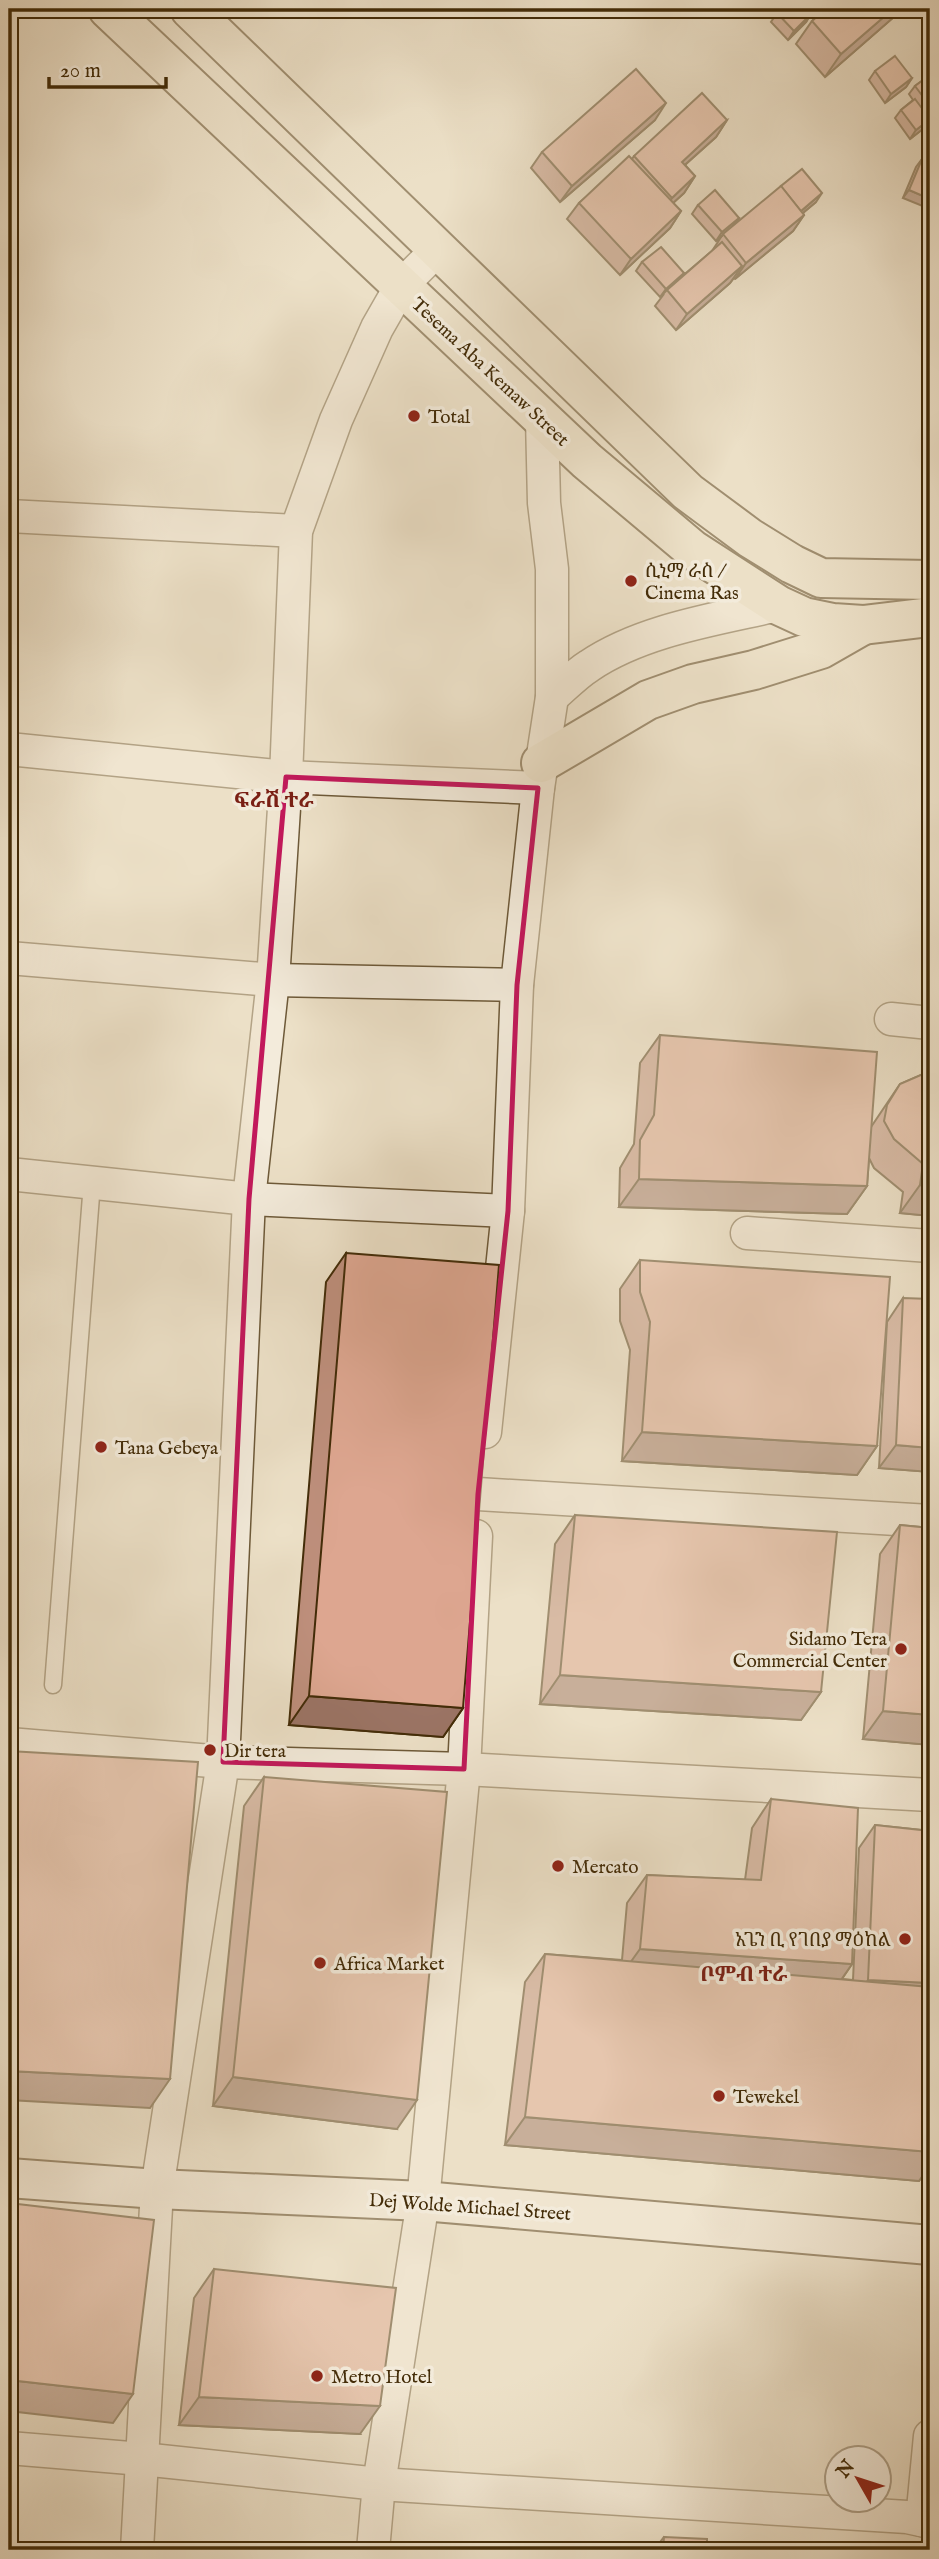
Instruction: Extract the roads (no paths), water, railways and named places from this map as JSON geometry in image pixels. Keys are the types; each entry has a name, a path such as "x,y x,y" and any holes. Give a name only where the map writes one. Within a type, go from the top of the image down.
{"main road":[{"name":"Tesema Aba Kemaw Street","path":"108,9 587,461 693,550 778,605 804,617 863,625 930,617"},
{"path":"190,9 688,492 750,538 821,578 930,580"},
{"path":"778,605 821,578"},
{"path":"540,776 648,700 693,684 754,670 821,649 863,625"}],"street":[{"path":"137,2550 158,2189 223,1762 249,1199 273,980 286,777 296,531 336,420 377,328 401,286 439,248"},
{"path":"373,2550 379,2484 423,2201 464,1769 478,1494 508,1211 517,985 540,776 552,697 552,569 544,503 542,418"},
{"path":"9,516 296,531"},
{"path":"552,697 589,666 637,642 778,605"},
{"path":"9,749 286,777 540,776"},
{"path":"9,958 273,980 517,985"},
{"path":"891,1019 930,1023"},
{"path":"9,1174 249,1199 508,1211"},
{"path":"747,1233 930,1246"},
{"path":"478,1494 930,1521"},
{"path":"9,1744 223,1762 464,1769 930,1795"},
{"name":"Dej Wolde Michael Street","path":"9,2178 158,2189 423,2201 930,2245"},
{"path":"9,2448 379,2484 926,2521 930,2436"}],"lane":[{"path":"52,1685 92,1183"}],"place":[{"name":"Total","path":"414,416"},
{"name":"ሲኒማ ራስ / Cinema Ras","path":"631,581"},
{"name":"Tana Gebeya","path":"101,1447"},
{"name":"Sidamo Tera Commercial Center","path":"901,1649"},
{"name":"Dir tera","path":"210,1750"},
{"name":"Mercato","path":"558,1866"},
{"name":"አጌን ቢ የገበያ ማዕከል","path":"905,1939"},
{"name":"Africa Market","path":"320,1963"},
{"name":"Tewekel","path":"719,2096"},
{"name":"Metro Hotel","path":"317,2376"}],"district":[{"name":"ፍራሽ ተራ","path":"274,800"},
{"name":"ቦምብ ተራ","path":"744,1974"}]}
